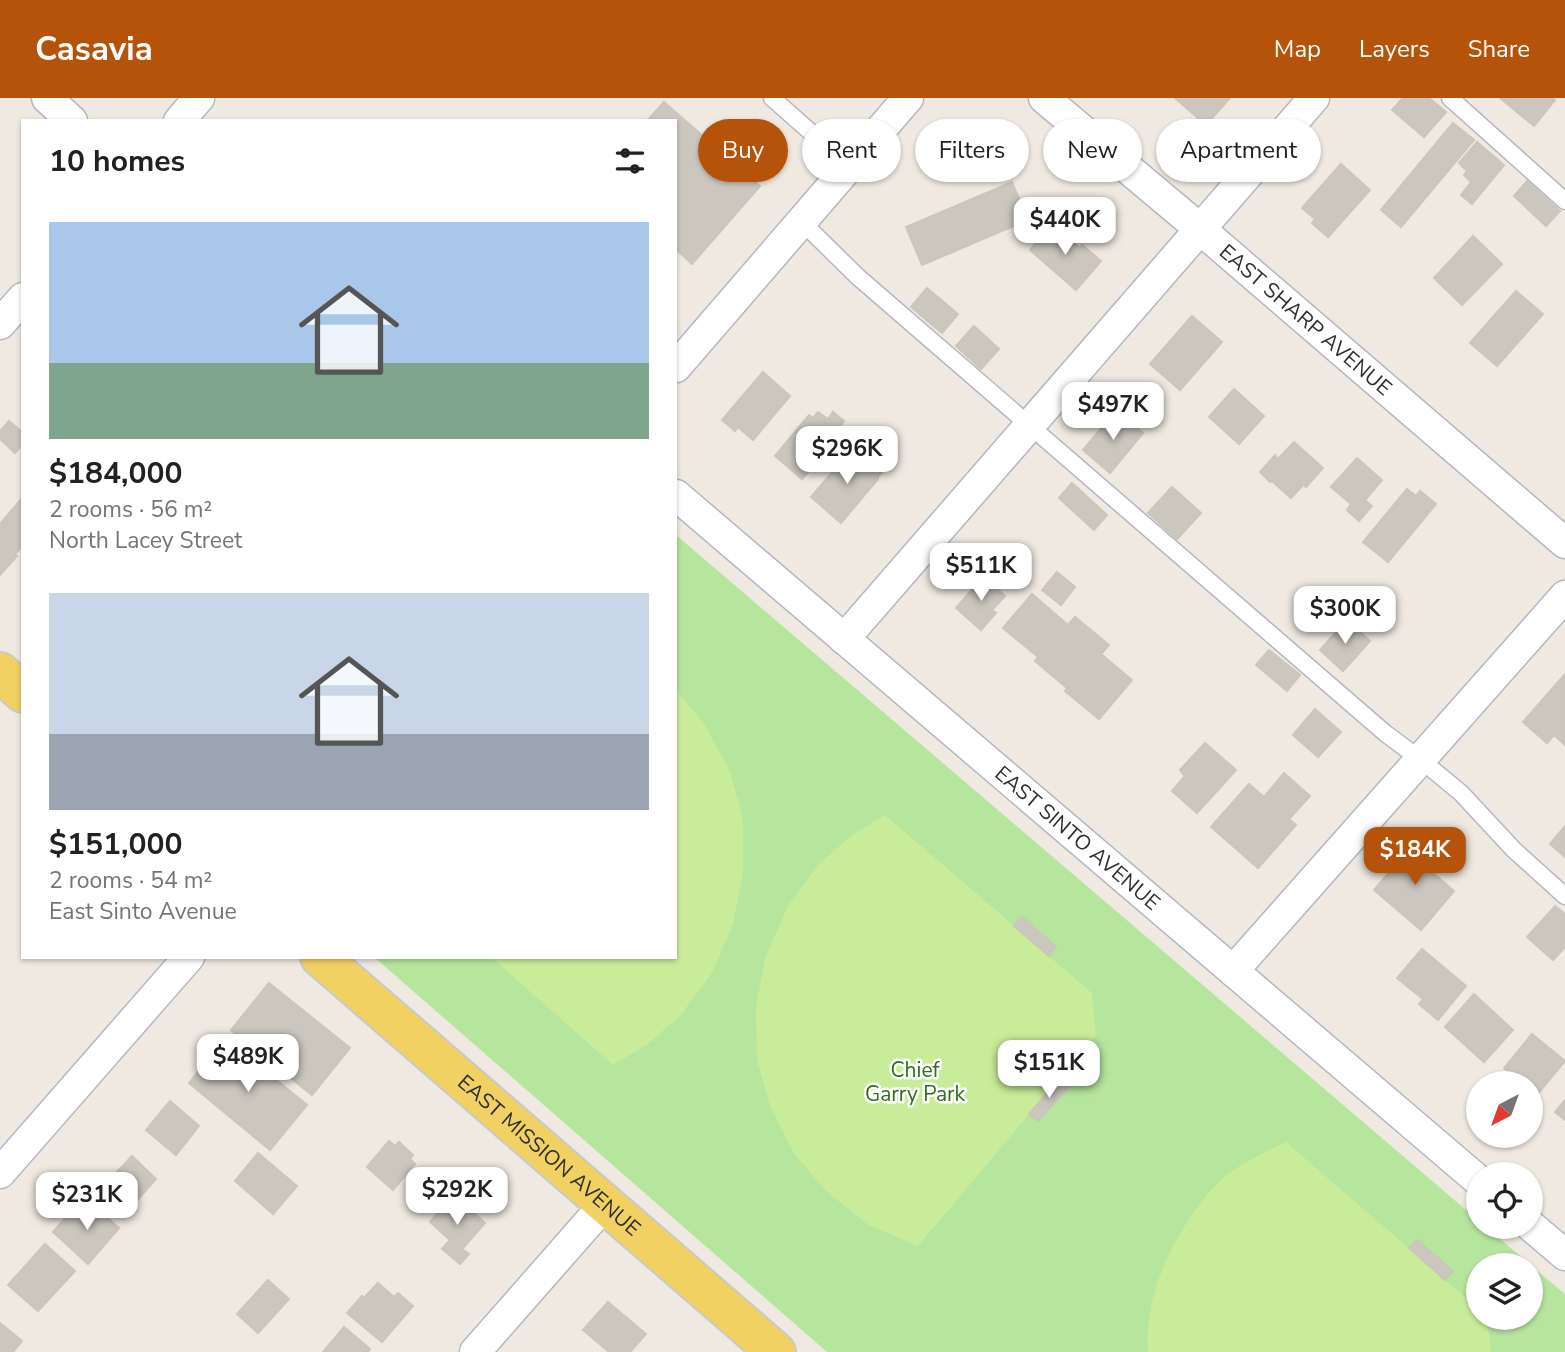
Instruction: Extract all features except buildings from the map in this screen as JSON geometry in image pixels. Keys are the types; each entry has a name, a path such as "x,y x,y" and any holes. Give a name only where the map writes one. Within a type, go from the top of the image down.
{"main road":[{"path":"0,672 21,691"},
{"name":"EAST MISSION AVENUE","path":"322,959 776,1352"}],"street":[{"path":"47,98 70,119"},
{"path":"181,119 199,98"},
{"path":"890,119 908,98"},
{"name":"EAST SHARP AVENUE","path":"1044,98 1565,543"},
{"path":"844,639 1314,98"},
{"path":"677,366 835,182"},
{"path":"0,324 21,300"},
{"name":"EAST SINTO AVENUE","path":"677,496 1466,1170"},
{"path":"1233,971 1565,596"},
{"path":"0,1173 187,959"},
{"path":"475,1352 605,1204"},
{"path":"1543,1236 1565,1255"}],"lane":[{"path":"772,98 802,124"},
{"path":"1450,98 1565,201"},
{"path":"801,221 858,277 1028,425 1385,733 1461,793 1514,850 1565,896"}],"green space":[{"name":"Chief Garry Park","path":"677,536 1466,1210 1466,1239 1500,1239 1517,1253 1466,1253 1466,1330 1543,1330 1543,1276 1565,1294 1565,1352 827,1352 376,959 677,959"},
{"path":"677,691 705,725 730,772 743,819 743,872 733,924 712,973 680,1016 649,1043 613,1065 493,959 677,959"},
{"path":"885,815 1092,993 1096,1035 918,1246 867,1224 825,1190 793,1152 770,1106 757,1060 756,1006 766,955 788,906 820,863 851,836"},
{"path":"1286,1142 1466,1298 1466,1330 1488,1330 1491,1352 1148,1352 1151,1307 1157,1284 1176,1241 1188,1220 1216,1185 1249,1160"}]}
